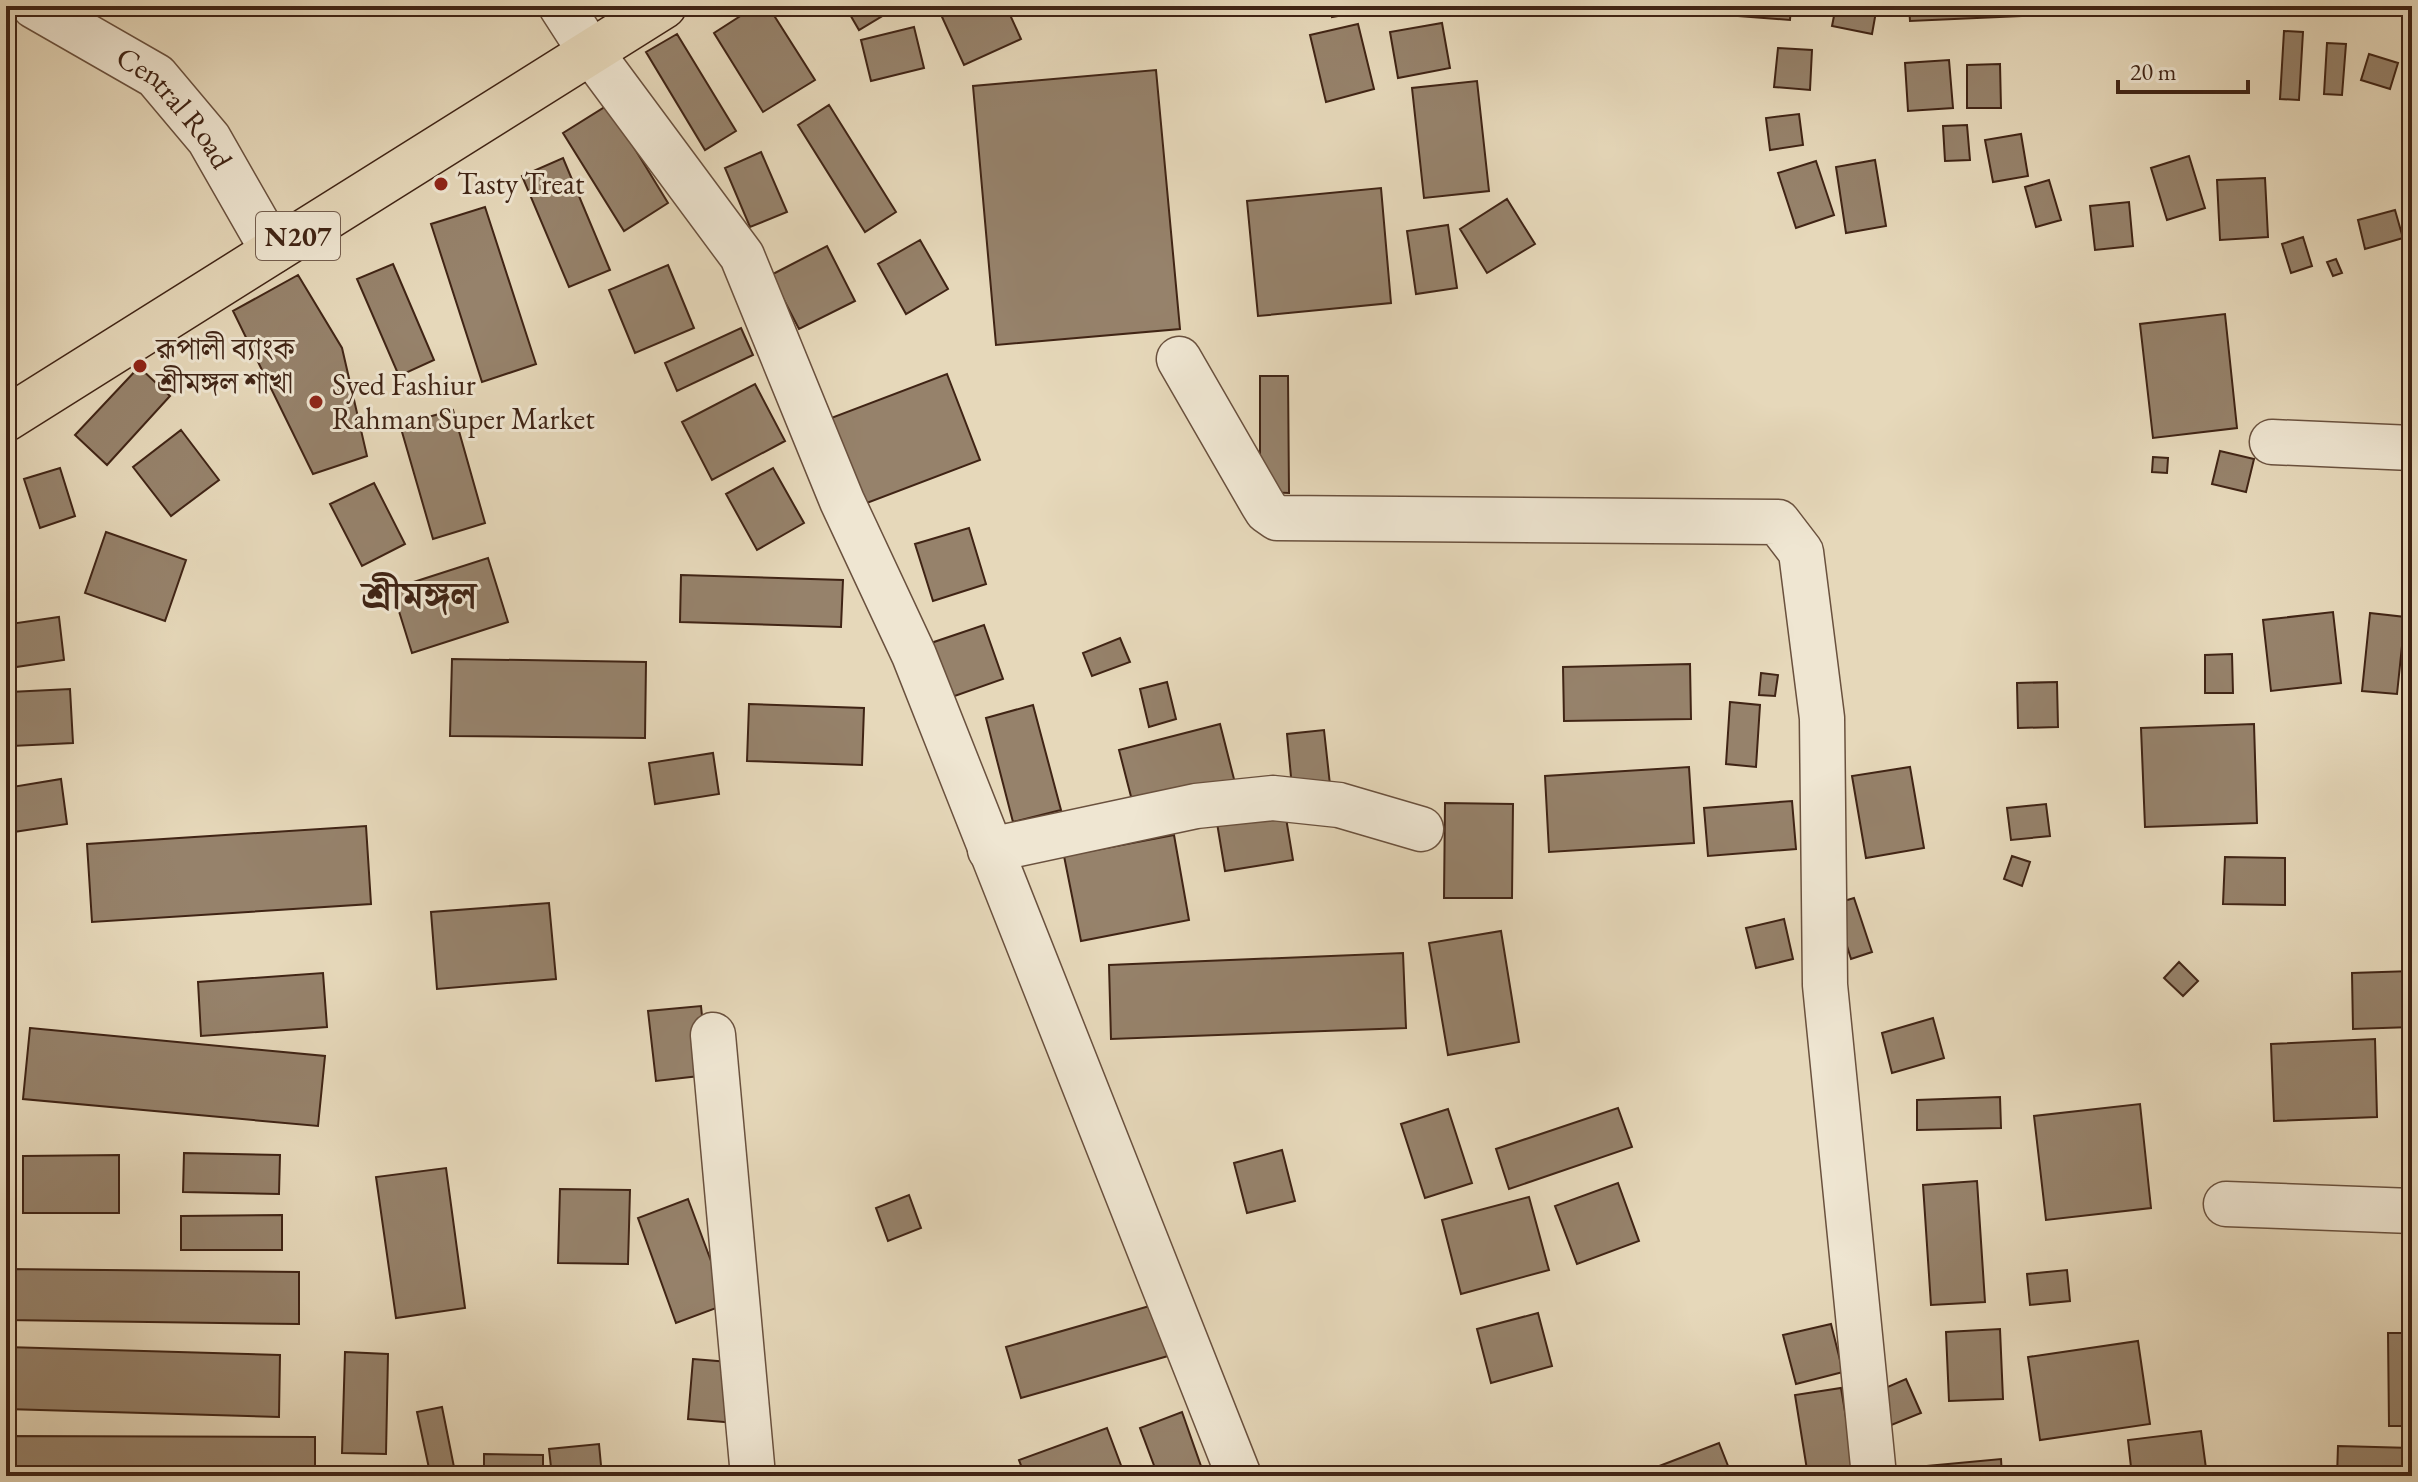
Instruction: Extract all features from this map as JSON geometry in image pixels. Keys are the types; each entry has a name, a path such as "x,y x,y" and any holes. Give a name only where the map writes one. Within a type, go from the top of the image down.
{"highway":[{"name":"N207","path":"6,419 664,6"}],"street":[{"name":"Central Road","path":"34,6 156,76 209,139 273,251"},
{"path":"561,6 590,51 742,256 842,501 914,655 1239,1476"},
{"path":"1179,359 1262,503 1277,518 1778,522 1801,552 1822,718 1825,985 1874,1476"},
{"path":"2272,442 2412,448"},
{"path":"990,850 1196,806 1273,798 1339,805 1421,829"},
{"path":"713,1035 753,1476"},
{"path":"2226,1204 2412,1211"}],"building":[{"path":"756,6 768,6 815,80 763,112 714,33"},
{"path":"845,6 899,6 859,30"},
{"path":"937,6 1006,6 1021,39 964,65"},
{"path":"1330,6 1394,6 1332,17"},
{"path":"1727,6 1791,6 1790,20 1726,15"},
{"path":"1836,6 1877,6 1872,34 1832,26"},
{"path":"1909,6 2020,6 2021,16 1910,21"},
{"path":"1442,23 1450,68 1398,78 1390,32"},
{"path":"1358,24 1374,89 1326,102 1310,35"},
{"path":"914,27 924,68 871,81 861,40"},
{"path":"2284,31 2303,32 2299,100 2280,99"},
{"path":"677,34 736,131 705,150 646,52"},
{"path":"2327,43 2346,44 2342,95 2324,94"},
{"path":"1778,48 1812,50 1810,90 1774,87"},
{"path":"2369,54 2398,63 2390,89 2361,80"},
{"path":"1949,60 1953,108 1908,111 1905,63"},
{"path":"2000,64 2001,108 1967,108 1967,65"},
{"path":"1156,70 1180,329 996,345 973,86"},
{"path":"1477,81 1489,191 1424,198 1412,88"},
{"path":"608,105 668,203 624,231 563,133"},
{"path":"829,105 896,212 865,232 798,125"},
{"path":"1799,114 1803,145 1770,150 1766,118"},
{"path":"1967,125 1970,160 1945,161 1943,126"},
{"path":"2021,134 2028,176 1993,182 1985,140"},
{"path":"761,152 787,212 750,227 725,168"},
{"path":"2189,156 2205,208 2167,220 2151,168"},
{"path":"563,158 610,270 569,287 522,176"},
{"path":"1875,160 1886,226 1846,233 1836,167"},
{"path":"1816,161 1834,215 1796,228 1778,173"},
{"path":"2265,178 2268,237 2220,240 2217,180"},
{"path":"2049,180 2061,220 2036,227 2025,187"},
{"path":"1381,188 1391,303 1258,316 1247,201"},
{"path":"1507,199 1535,244 1487,273 1460,229"},
{"path":"2129,202 2133,246 2095,250 2090,206"},
{"path":"485,207 536,364 482,382 431,224"},
{"path":"2395,210 2403,238 2365,249 2358,220"},
{"path":"1448,225 1457,288 1416,294 1407,231"},
{"path":"2303,237 2312,266 2291,273 2282,244"},
{"path":"920,240 948,289 906,314 878,264"},
{"path":"827,246 855,301 799,329 771,275"},
{"path":"2336,259 2342,273 2333,276 2327,262"},
{"path":"393,264 434,360 399,376 357,279"},
{"path":"668,265 694,328 635,353 609,290"},
{"name":"Syed Fashiur Rahman Super Market","path":"298,275 342,348 367,456 313,474 233,311"},
{"path":"2225,314 2237,428 2153,438 2140,324"},
{"path":"741,328 753,355 677,391 665,363"},
{"path":"139,367 170,396 107,465 75,435"},
{"path":"947,374 980,460 851,509 818,423"},
{"path":"1260,376 1288,376 1289,493 1260,492"},
{"path":"755,384 785,441 712,480 682,422"},
{"path":"453,410 485,523 433,539 400,425"},
{"path":"181,430 219,480 171,516 133,467"},
{"path":"2220,451 2254,459 2246,492 2212,484"},
{"path":"2153,457 2168,458 2167,473 2152,472"},
{"path":"60,468 75,516 40,528 24,479"},
{"path":"773,468 804,523 757,550 726,494"},
{"path":"374,483 405,544 362,566 330,504"},
{"path":"969,528 986,584 933,601 915,544"},
{"path":"106,532 186,560 165,621 85,593"},
{"path":"488,558 508,622 412,653 392,589"},
{"path":"681,575 843,580 841,627 680,622"},
{"path":"2333,612 2341,683 2271,691 2263,620"},
{"path":"2370,613 2405,617 2397,694 2362,691"},
{"path":"59,617 64,660 16,667 10,624"},
{"path":"984,625 1003,679 949,698 931,643"},
{"path":"1120,638 1130,662 1092,676 1083,653"},
{"path":"2232,654 2233,693 2205,693 2205,655"},
{"path":"452,659 646,662 645,738 450,736"},
{"path":"1690,664 1691,719 1564,721 1563,667"},
{"path":"1761,673 1778,675 1775,696 1759,695"},
{"path":"1167,682 1176,719 1149,727 1140,689"},
{"path":"2057,682 2058,727 2018,728 2017,683"},
{"path":"70,689 73,743 12,746 10,692"},
{"path":"1730,702 1760,705 1756,767 1726,764"},
{"path":"749,704 864,708 862,765 747,761"},
{"path":"1033,705 1061,810 1013,822 986,718"},
{"path":"1220,724 1236,787 1135,812 1119,750"},
{"path":"2254,724 2257,823 2145,827 2141,728"},
{"path":"1324,730 1331,794 1293,798 1287,734"},
{"path":"713,753 719,794 655,804 649,763"},
{"path":"1689,767 1694,843 1549,852 1545,776"},
{"path":"1910,767 1924,848 1866,858 1852,776"},
{"path":"61,779 67,824 7,833 6,788"},
{"path":"1792,801 1796,849 1708,856 1704,808"},
{"path":"1445,803 1513,804 1512,898 1444,898"},
{"path":"2046,804 2050,836 2011,840 2007,808"},
{"path":"1284,806 1293,860 1225,871 1216,817"},
{"path":"366,826 371,904 92,922 87,844"},
{"path":"1174,835 1189,920 1081,941 1064,856"},
{"path":"2012,856 2030,862 2022,886 2004,879"},
{"path":"2225,857 2285,858 2285,905 2223,904"},
{"path":"1854,898 1872,952 1851,959 1834,904"},
{"path":"549,903 556,979 437,989 431,912"},
{"path":"1784,919 1793,959 1756,968 1746,928"},
{"path":"1501,931 1519,1042 1448,1055 1429,943"},
{"path":"1403,953 1406,1028 1111,1039 1109,965"},
{"path":"2179,962 2198,981 2183,996 2164,978"},
{"path":"2412,971 2412,1027 2353,1029 2352,973"},
{"path":"323,973 327,1027 201,1036 198,982"},
{"path":"701,1006 708,1075 656,1081 648,1011"},
{"path":"1933,1018 1944,1058 1892,1073 1882,1033"},
{"path":"30,1028 325,1056 318,1126 23,1099"},
{"path":"2375,1039 2377,1117 2274,1121 2271,1044"},
{"path":"2000,1097 2001,1128 1917,1130 1917,1100"},
{"path":"2140,1104 2151,1208 2046,1220 2034,1116"},
{"path":"1618,1108 1632,1147 1509,1189 1496,1149"},
{"path":"1448,1109 1472,1183 1425,1198 1401,1124"},
{"path":"1282,1150 1295,1201 1247,1213 1234,1163"},
{"path":"184,1153 280,1155 279,1194 183,1192"},
{"path":"119,1155 119,1213 23,1213 23,1156"},
{"path":"446,1168 465,1308 396,1318 376,1177"},
{"path":"1977,1181 1985,1302 1931,1305 1923,1185"},
{"path":"1618,1183 1639,1241 1577,1264 1555,1206"},
{"path":"560,1189 630,1190 628,1264 558,1263"},
{"path":"909,1195 921,1228 888,1241 876,1208"},
{"path":"1529,1197 1549,1270 1461,1294 1442,1220"},
{"path":"688,1199 727,1304 676,1323 638,1218"},
{"path":"282,1215 282,1250 181,1250 181,1216"},
{"path":"6,1269 299,1272 299,1324 6,1320"},
{"path":"2067,1270 2070,1301 2030,1305 2027,1274"},
{"path":"1153,1305 1168,1356 1021,1398 1006,1347"},
{"path":"1538,1313 1552,1366 1491,1383 1477,1329"},
{"path":"1831,1324 1843,1372 1796,1384 1783,1335"},
{"path":"2000,1329 2003,1399 1949,1401 1946,1332"},
{"path":"2388,1333 2412,1333 2412,1426 2389,1426"},
{"path":"2138,1341 2150,1424 2040,1440 2028,1357"},
{"path":"6,1347 280,1355 279,1417 6,1409"},
{"path":"345,1352 388,1354 386,1454 342,1453"},
{"path":"693,1359 741,1363 736,1423 688,1419"},
{"path":"1906,1379 1921,1413 1884,1428 1869,1395"},
{"path":"1841,1388 1856,1476 1808,1476 1795,1395"},
{"path":"442,1407 454,1467 430,1473 417,1412"},
{"path":"1182,1412 1202,1469 1182,1476 1158,1476 1140,1428"},
{"path":"1107,1428 1125,1476 1025,1476 1019,1460"},
{"path":"2201,1431 2207,1476 2132,1476 2128,1440"},
{"path":"6,1436 315,1437 315,1476 6,1476"},
{"path":"1719,1443 1732,1476 1636,1475"},
{"path":"599,1444 602,1476 552,1476 549,1449"},
{"path":"2338,1446 2412,1448 2412,1476 2337,1476"},
{"path":"484,1454 543,1455 543,1476 484,1476"},
{"path":"2001,1459 2002,1476 1896,1476 1895,1469"}],"place":[{"name":"Tasty Treat","path":"441,184"},
{"name":"রূপালী ব্যাংক শ্রীমঙ্গল শাখা","path":"140,366"},
{"name":"Syed Fashiur Rahman Super Market","path":"316,402"}],"district":[{"name":"শ্রীমঙ্গল","path":"419,595"}]}
